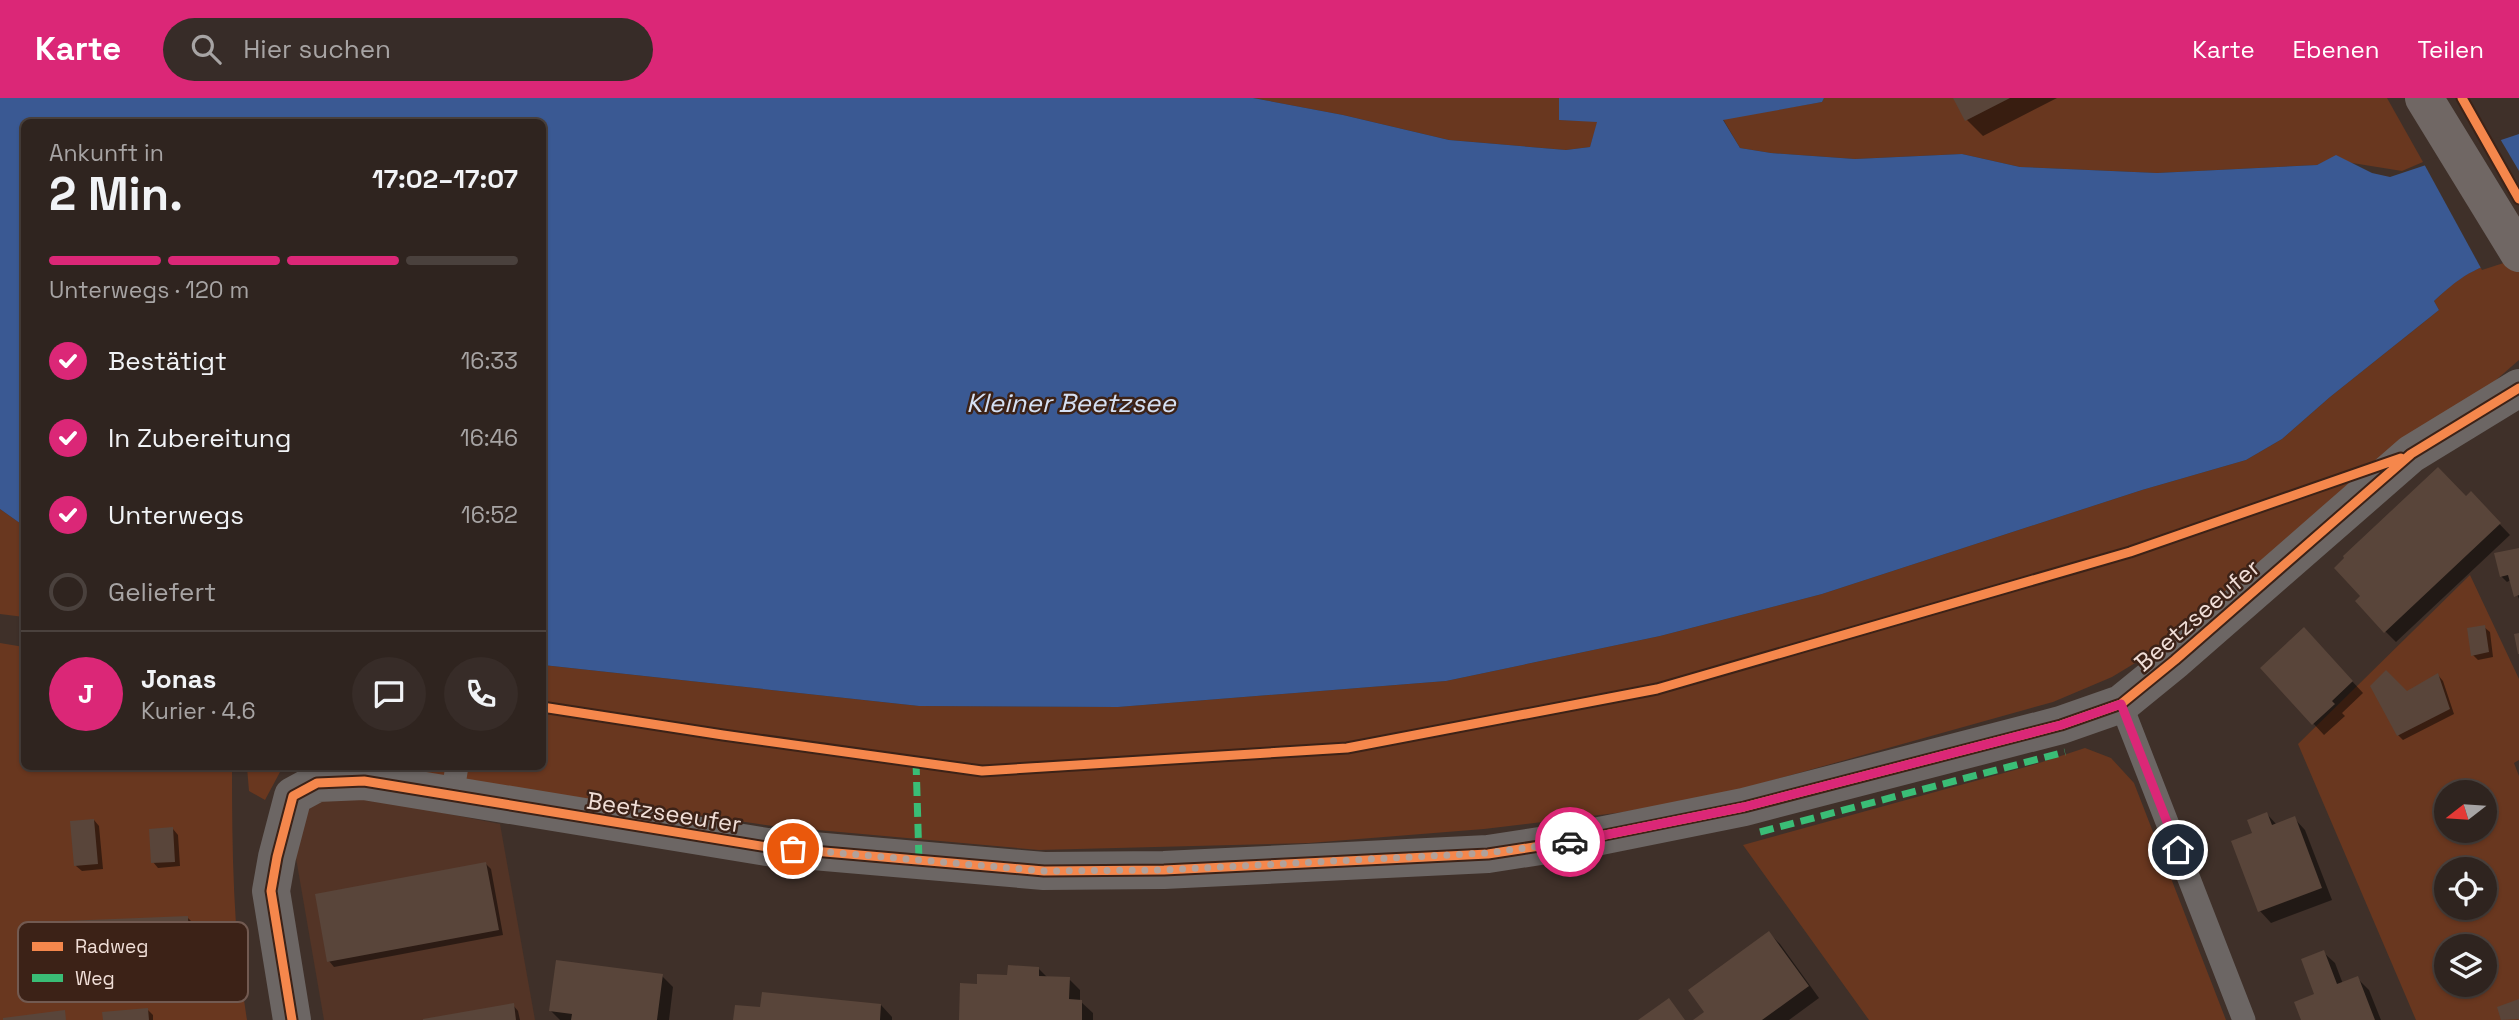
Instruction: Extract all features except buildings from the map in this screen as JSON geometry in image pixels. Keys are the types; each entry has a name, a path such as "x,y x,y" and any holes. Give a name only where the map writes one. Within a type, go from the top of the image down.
{"main road":[{"path":"2424,98 2519,253"}],"street":[{"name":"Beetzseeufer","path":"292,1020 271,891 276,857 293,796 317,783 454,782 767,847 1044,871 1164,870 1488,853 1585,839 1744,807 2061,725 2121,704 2411,454 2519,388"}],"lane":[{"path":"2121,704 2244,1020"}],"shaded area":[{"path":"1253,98 1559,98 1559,120 1598,121 1590,147 1566,150 1449,140 1343,115"},
{"path":"1824,98 2387,98 2423,162 2402,171 2346,162 2336,156 2317,165 2157,173 2020,167 1962,154 1855,159 1740,148 1723,119 1822,102"},
{"path":"2519,254 2519,360 2411,454 2160,648 2112,677 2053,702 1727,793 1624,812 1484,829 1309,843 1039,850 773,826 390,770 546,770 546,665 919,706 1118,707 1446,681 1660,636 1822,594 2142,490 2246,460 2282,439 2439,310 2434,301 2455,283 2483,267"},
{"path":"0,509 21,524 21,617 0,614"},
{"path":"2470,575 2519,679 2519,760 2514,763 2519,776 2519,1020 2416,1020 2298,744"},
{"path":"0,643 21,646 21,770 232,770 236,922 18,922 18,1002 244,1002 247,1020 0,1020"},
{"path":"2085,748 2111,758 2134,783 2226,1020 1869,1020 1743,845 2033,765"},
{"path":"247,770 286,770 280,772 265,800 249,791"},
{"path":"342,793 500,824 535,1020 324,1020 296,858 302,820 314,801"}],"water":[{"name":"Kleiner Beetzsee","path":"0,98 1253,98 1343,115 1449,140 1566,150 1590,147 1597,122 1559,120 1559,98 1824,98 1822,102 1723,120 1740,148 1771,153 1855,159 1962,154 2020,167 2157,173 2317,165 2336,155 2372,173 2390,177 2519,134 2519,254 2464,276 2434,301 2439,310 2282,439 2246,460 2142,490 1822,594 1660,636 1446,681 1118,707 919,706 546,665 546,119 21,119 21,524 0,509"}],"pier":[{"path":"2499,137 2519,171 2519,258 2482,270 2423,162"}],"marked path":[{"path":"1760,832 2065,752"},
{"path":"916,761 919,861"}],"cycle path":[{"path":"2462,98 2519,199"},
{"path":"292,1020 271,891 293,796 317,783 364,781 767,847 1044,871 1164,870 1488,854 1585,839 1744,807 2061,725 2121,704 2411,454 2519,388"},
{"path":"546,708 982,771 1347,748 1657,689 2130,552 2401,458"}],"way so far":[{"path":"793,849 1044,871 1164,870 1488,853 1570,842"}],"route":[{"path":"1570,842 1744,807 2061,725 2121,704 2178,850"}]}
